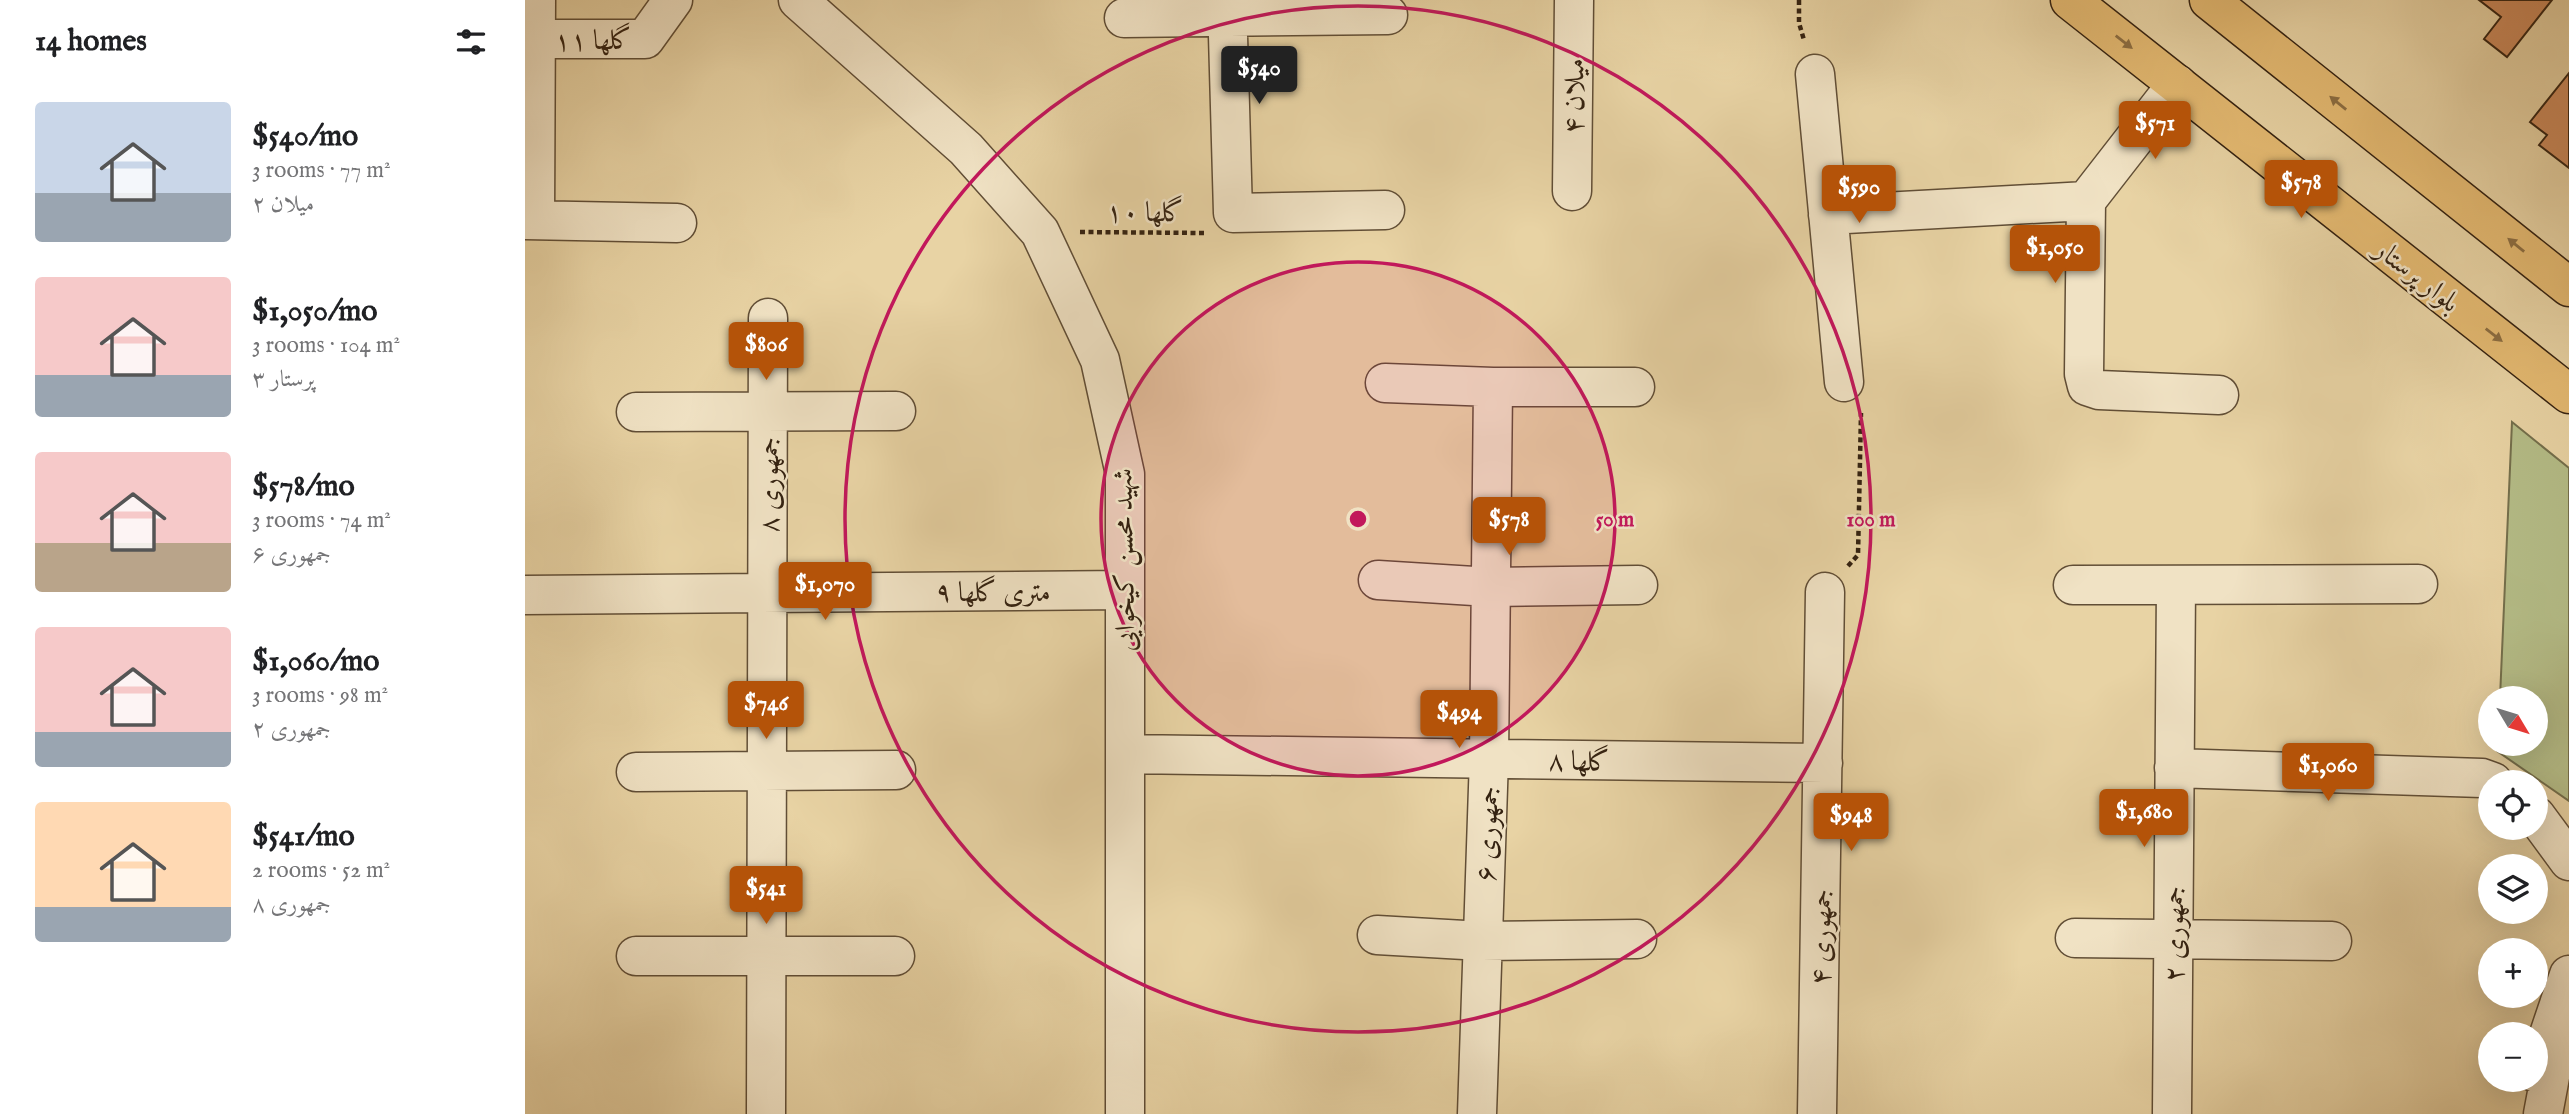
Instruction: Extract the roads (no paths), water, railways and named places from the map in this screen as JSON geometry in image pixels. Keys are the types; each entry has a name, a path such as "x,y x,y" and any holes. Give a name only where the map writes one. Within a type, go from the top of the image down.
{"main road":[{"name":"بلوار پرستار","path":"2070,0 2569,394"},
{"path":"2209,0 2569,287"}],"street":[{"path":"536,0 530,39 530,220 677,223"},
{"name":"گلها ۱۱","path":"530,39 645,39 673,0"},
{"name":"شهید محسن کیخوایی","path":"798,0 966,149 1040,232 1100,360 1125,474 1125,1114"},
{"name":"میلان ۴","path":"1572,191 1574,0"},
{"path":"1125,18 1227,9 1388,15"},
{"path":"1227,9 1233,213 1385,210"},
{"path":"1815,74 1844,382"},
{"path":"2177,84 2086,201 2084,374 2087,386 2099,390 2219,396"},
{"path":"1828,215 2086,201"},
{"name":"جمهوری ۸","path":"766,1114 768,318"},
{"path":"1384,383 1493,387 1635,387"},
{"name":"جمهوری ۶","path":"1477,1114 1489,758 1493,387"},
{"path":"636,412 896,411"},
{"path":"1378,580 1490,587 1638,584"},
{"path":"2073,585 2418,584"},
{"name":"جمهوری ۲","path":"2172,1114 2176,585"},
{"name":"۹ متری گلها","path":"525,595 1125,590"},
{"name":"جمهوری ۴","path":"1817,1114 1825,592"},
{"name":"گلها ۸","path":"1125,754 1823,763"},
{"path":"2174,768 2478,778"},
{"path":"636,772 896,770"},
{"path":"2548,832 2569,861"},
{"path":"1377,935 1482,940 1637,939"},
{"path":"2074,938 2332,941"},
{"path":"636,957 895,956"},
{"path":"2548,1037 2569,975"},
{"path":"2543,1114 2552,1066 2569,1019"},
{"path":"2525,1114 2530,1092"}]}
